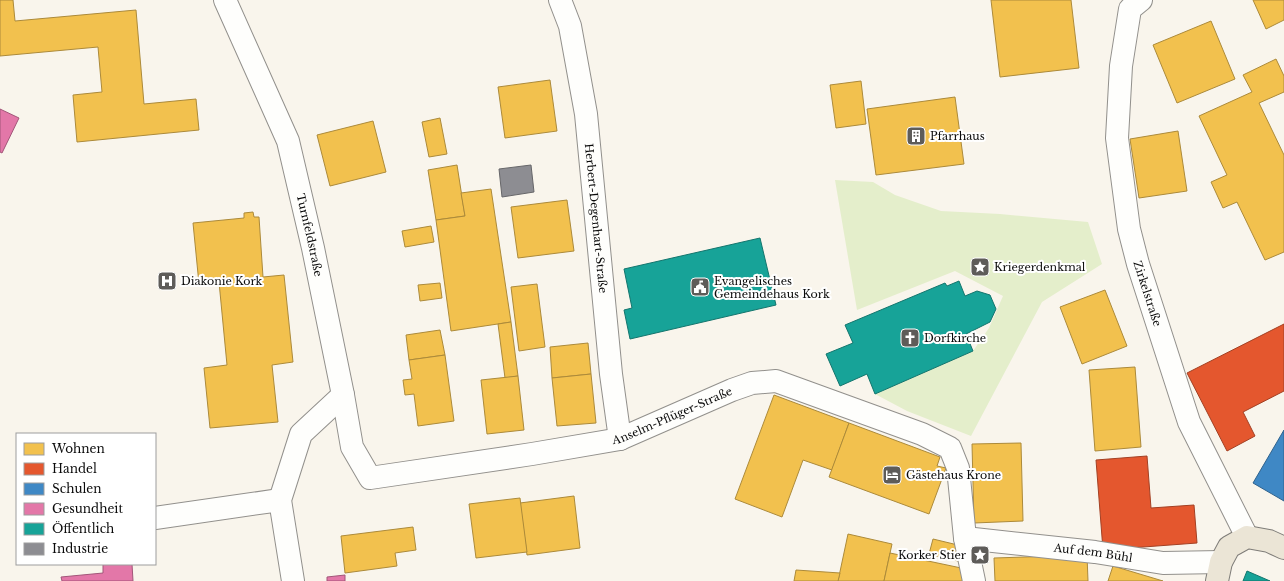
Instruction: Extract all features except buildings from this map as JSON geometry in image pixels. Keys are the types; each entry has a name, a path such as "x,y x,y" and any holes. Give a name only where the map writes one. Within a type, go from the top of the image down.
{"main road":[{"path":"1219,571 1229,548 1247,537 1269,540 1284,548"}],"street":[{"name":"Turnfeldstraße","path":"225,0 288,141 313,248 352,447 370,478"},
{"name":"Herbert-Degenhart-Straße","path":"560,0 570,26 586,114 611,374 620,439"},
{"name":"Zirkelstraße","path":"1132,3 1122,66 1117,138 1129,229 1138,264 1189,422 1247,537"},
{"name":"Anselm-Pflüger-Straße","path":"370,478 532,454 620,439 732,390 752,383 776,381 922,434 950,448 956,459 958,468 965,538"},
{"path":"293,581 280,500 301,434 343,395"},
{"path":"156,518 280,500"},
{"path":"965,538 974,581"},
{"name":"Auf dem Bühl","path":"965,538 1094,552 1219,571"}],"green space":[{"path":"835,180 873,182 895,195 941,211 1000,214 1088,222 1102,264 1042,302 971,436 907,411 875,394 973,351 989,328 1003,296 955,271 857,310"}],"place":[{"name":"Pfarrhaus","path":"916,136"},
{"name":"Kriegerdenkmal","path":"980,267"},
{"name":"Diakonie Kork","path":"167,281"},
{"name":"Evangelisches Gemeindehaus Kork","path":"700,287"},
{"name":"Dorfkirche","path":"910,338"},
{"name":"Gästehaus Krone","path":"892,475"},
{"name":"Korker Stier","path":"980,555"}]}
